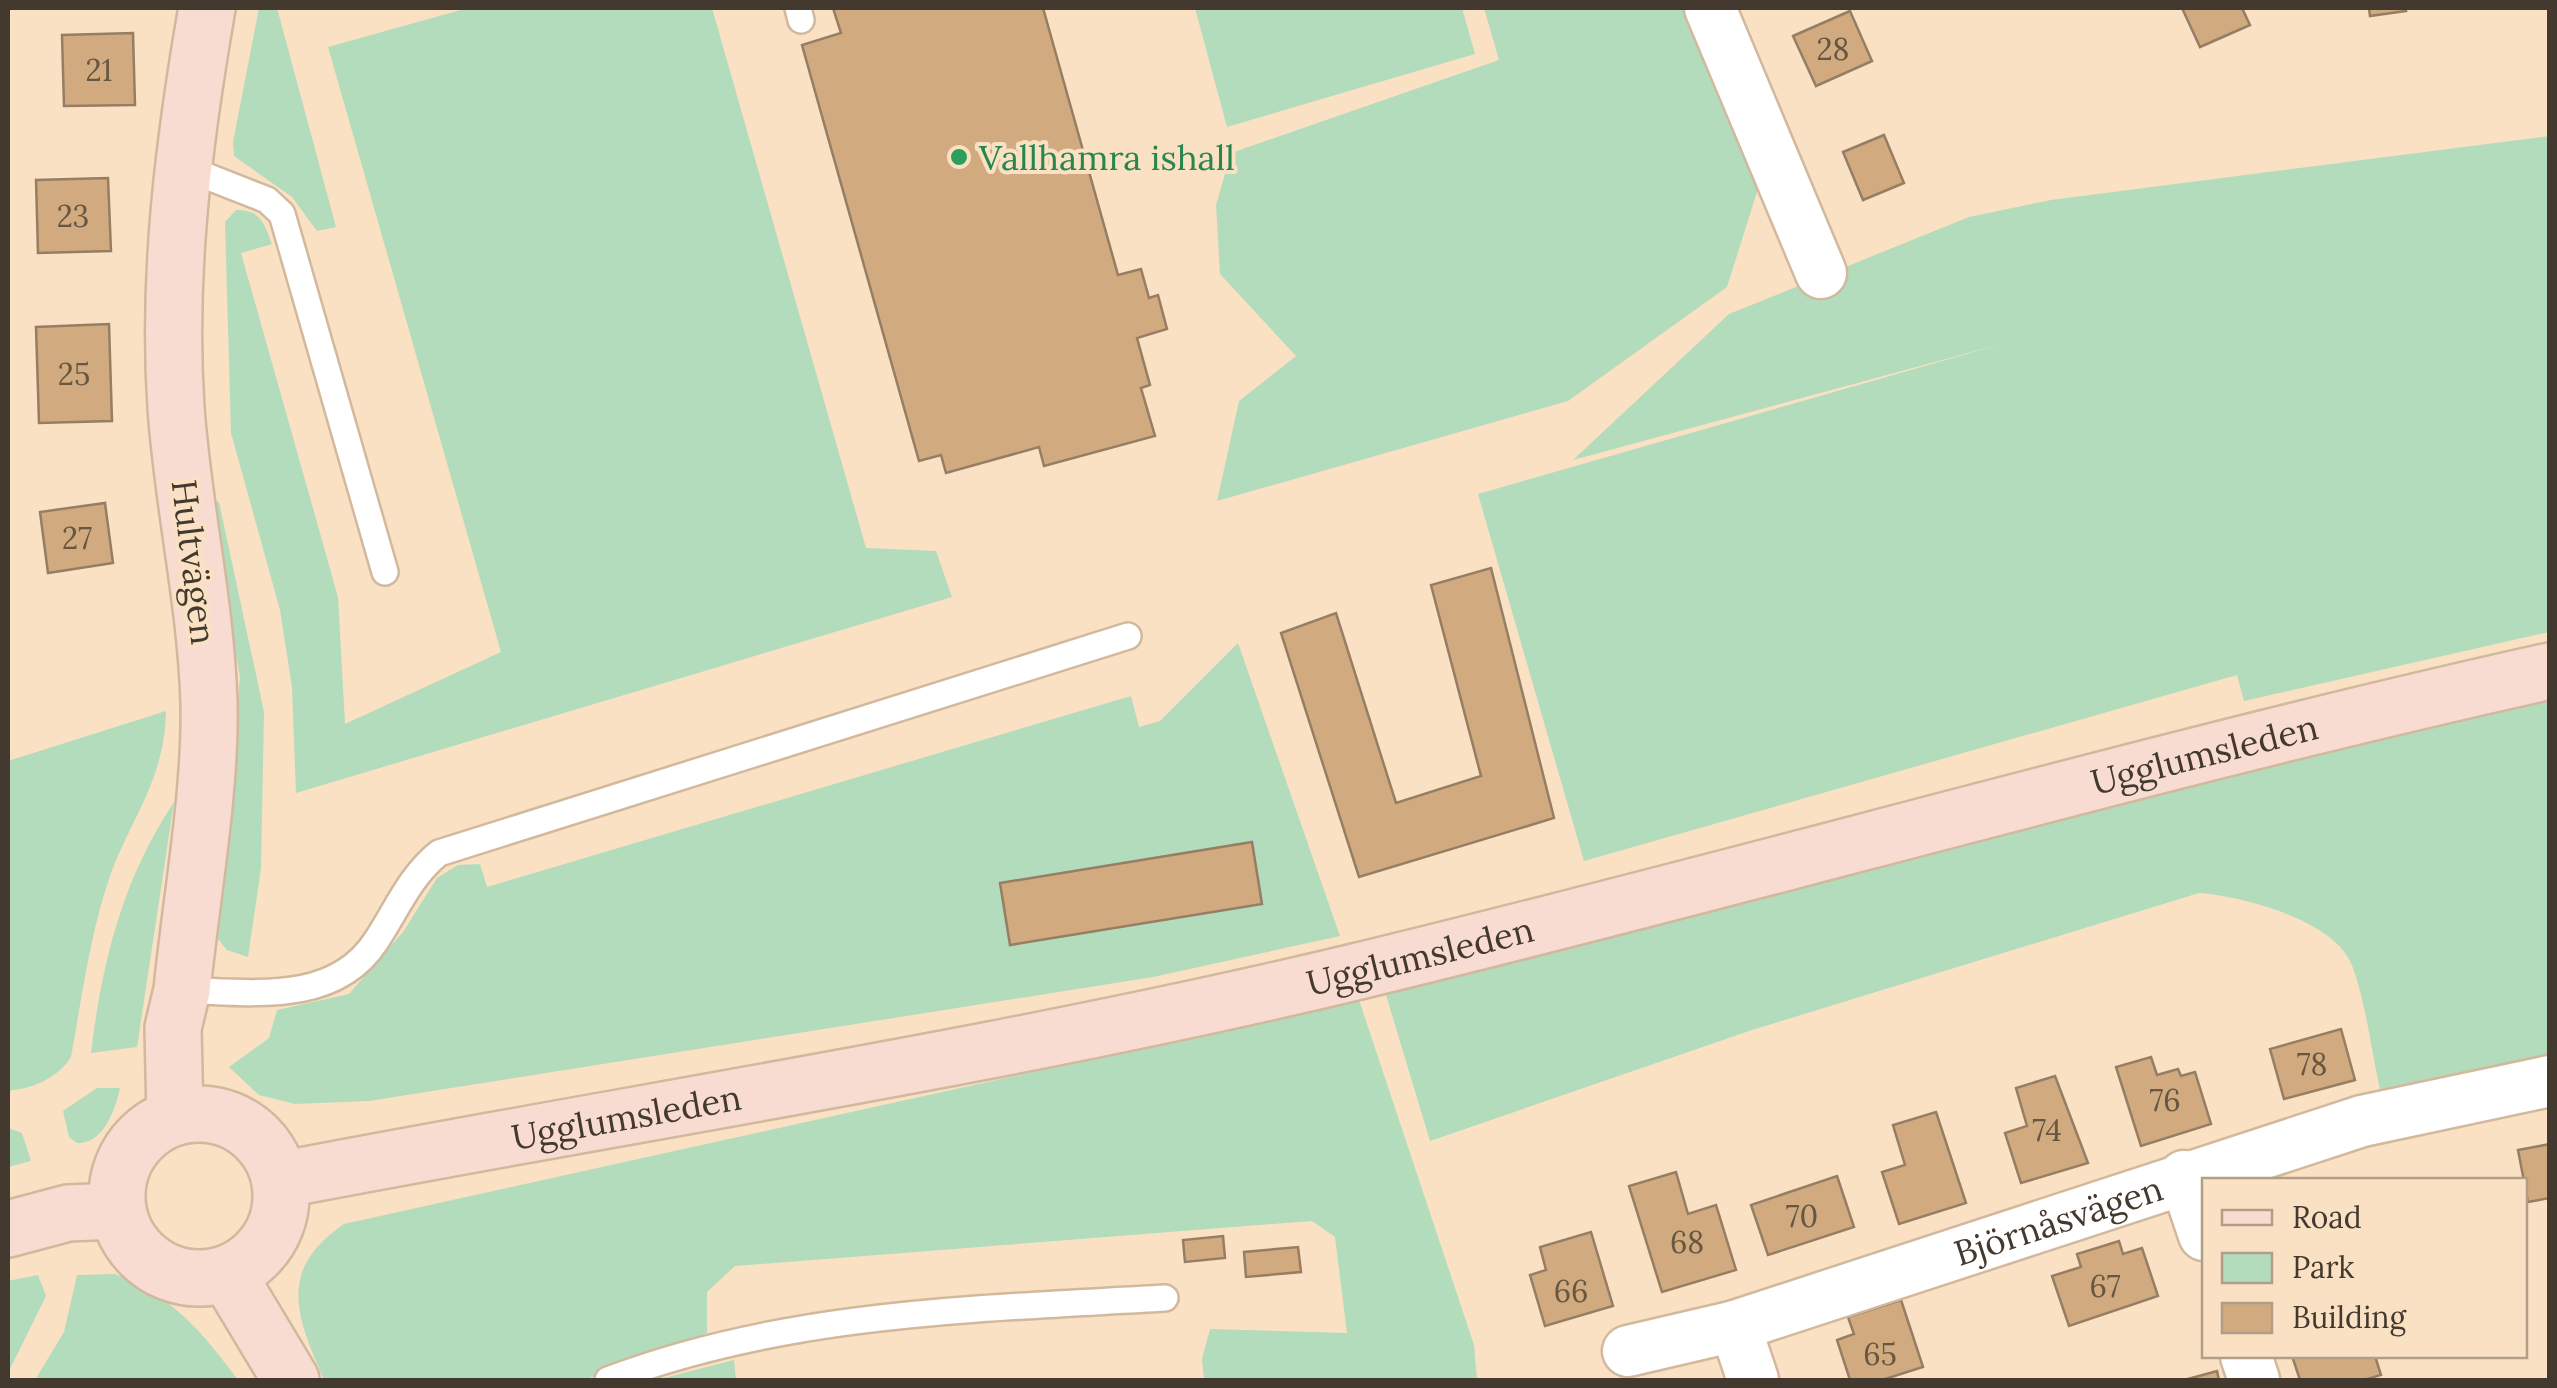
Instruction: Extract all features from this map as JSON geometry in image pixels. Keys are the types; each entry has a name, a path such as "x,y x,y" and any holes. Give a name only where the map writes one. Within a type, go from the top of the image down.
{"street":[{"name":"Hultvägen","path":"175,1117 173,1028 182,990 209,708 200,587 176,410 173,331 182,167 207,8"},
{"path":"1710,8 1821,272"},
{"name":"Ugglumsleden","path":"280,1180 764,1092 1257,994 1701,884 2172,759 2550,670"},
{"name":"Björnåsvägen","path":"1628,1351 1735,1326 2184,1176 2362,1121 2550,1080"},
{"path":"202,1113 241,1125 270,1154 280,1180 280,1212 268,1241 228,1274 184,1277 154,1265 130,1241 118,1211 118,1180 128,1153 148,1131 175,1117 202,1113"},
{"path":"2184,1176 2202,1229"},
{"path":"8,1229 68,1213 118,1211"},
{"path":"228,1274 291,1380"},
{"path":"1735,1326 1753,1380"}],"lane":[{"path":"182,167 268,200 282,214 385,572"},
{"path":"182,990 260,992 324,986 373,946 421,867 438,853 1128,636"},
{"path":"608,1380 680,1353 804,1328 926,1312 1165,1298"}],"green space":[{"path":"259,8 277,8 336,227 317,231 292,197 234,156 233,142"},
{"path":"468,8 712,8 866,548 936,551 952,597 296,793 292,687 280,610 231,433 225,222 236,210 251,212 264,224 272,244 241,253 338,597 345,724 501,652 328,47"},
{"path":"1195,8 1462,8 1475,54 1227,127"},
{"path":"1484,8 1693,8 1763,173 1727,287 1568,401 1217,501 1239,401 1296,356 1220,274 1216,205 1231,153 1499,60"},
{"path":"2549,136 2549,632 2244,701 2237,675 1584,861 1478,494 2005,343 1573,460 1729,314 1969,217 2051,200"},
{"path":"209,500 219,502 264,712 261,868 248,957 227,950 218,939 240,677"},
{"path":"1238,643 1340,936 1153,977 369,1101 295,1104 259,1095 229,1067 269,1038 277,1010 349,994 403,932 437,878 458,865 480,864 487,887 1131,696 1139,727 1160,721"},
{"path":"2549,682 2549,1055 2380,1089 2359,989 2350,961 2339,946 2324,933 2283,912 2199,893 1752,1030 1430,1141 1386,995 1970,822"},
{"path":"166,711 154,777 103,898 71,1057 44,1081 8,1091 8,761"},
{"path":"174,802 137,1047 91,1053 101,986 117,923 141,862"},
{"path":"1359,1000 1474,1345 1477,1380 1204,1380 1202,1359 1210,1329 1347,1333 1335,1237 1312,1221 735,1266 707,1292 707,1333 584,1380 324,1380 306,1335 298,1295 301,1276 323,1241 344,1224"},
{"path":"97,1088 120,1088 115,1106 101,1132 77,1143 69,1137 63,1111"},
{"path":"8,1128 22,1133 31,1161 8,1167"},
{"path":"115,1274 170,1304 238,1380 35,1380 64,1332 77,1275"},
{"path":"38,1275 46,1296 8,1373 8,1281"},
{"path":"734,1360 736,1380 656,1380"}],"building":[{"name":"Vallhamra ishall","path":"833,8 1043,8 1118,275 1141,269 1149,298 1158,295 1167,329 1137,338 1150,385 1141,388 1155,436 1044,466 1039,447 946,473 941,455 919,461 802,45 841,33"},
{"path":"2182,8 2242,8 2250,25 2200,47"},
{"path":"2369,8 2405,8 2406,11 2370,16"},
{"path":"1850,11 1872,61 1816,86 1793,36"},
{"path":"133,33 135,105 64,106 62,35"},
{"path":"1884,135 1904,183 1863,200 1843,152"},
{"path":"108,178 111,251 38,253 36,180"},
{"path":"109,324 112,421 39,423 36,327"},
{"path":"105,503 113,563 48,573 40,512"},
{"path":"1491,568 1554,818 1359,877 1281,633 1336,613 1396,803 1481,776 1431,585"},
{"path":"1252,842 1262,904 1010,945 1000,883"},
{"path":"2341,1029 2355,1080 2284,1099 2270,1049"},
{"path":"2151,1057 2157,1075 2178,1069 2181,1076 2195,1072 2211,1124 2141,1146 2116,1067"},
{"path":"2055,1076 2088,1163 2021,1183 2005,1133 2027,1126 2016,1088"},
{"path":"1936,1112 1966,1203 1899,1224 1882,1172 1905,1165 1893,1125"},
{"path":"2550,1144 2550,1198 2528,1202 2527,1178 2523,1178 2518,1150"},
{"path":"1676,1172 1688,1214 1716,1205 1736,1270 1662,1292 1629,1186"},
{"path":"1837,1176 1854,1227 1768,1255 1751,1205"},
{"path":"1591,1232 1613,1306 1545,1326 1530,1275 1546,1270 1540,1247"},
{"path":"1223,1236 1225,1258 1185,1262 1183,1240"},
{"path":"2119,1241 2123,1254 2142,1248 2158,1296 2069,1326 2052,1276 2081,1267 2077,1254"},
{"path":"1298,1247 1301,1272 1246,1277 1244,1252"},
{"path":"1901,1300 1923,1367 1882,1380 1850,1380 1837,1340 1854,1334 1848,1317"},
{"path":"2293,1358 2376,1358 2381,1375 2364,1380 2300,1380"},
{"path":"2217,1371 2219,1380 2184,1380"}],"place":[{"name":"Vallhamra ishall","path":"959,157"}]}
